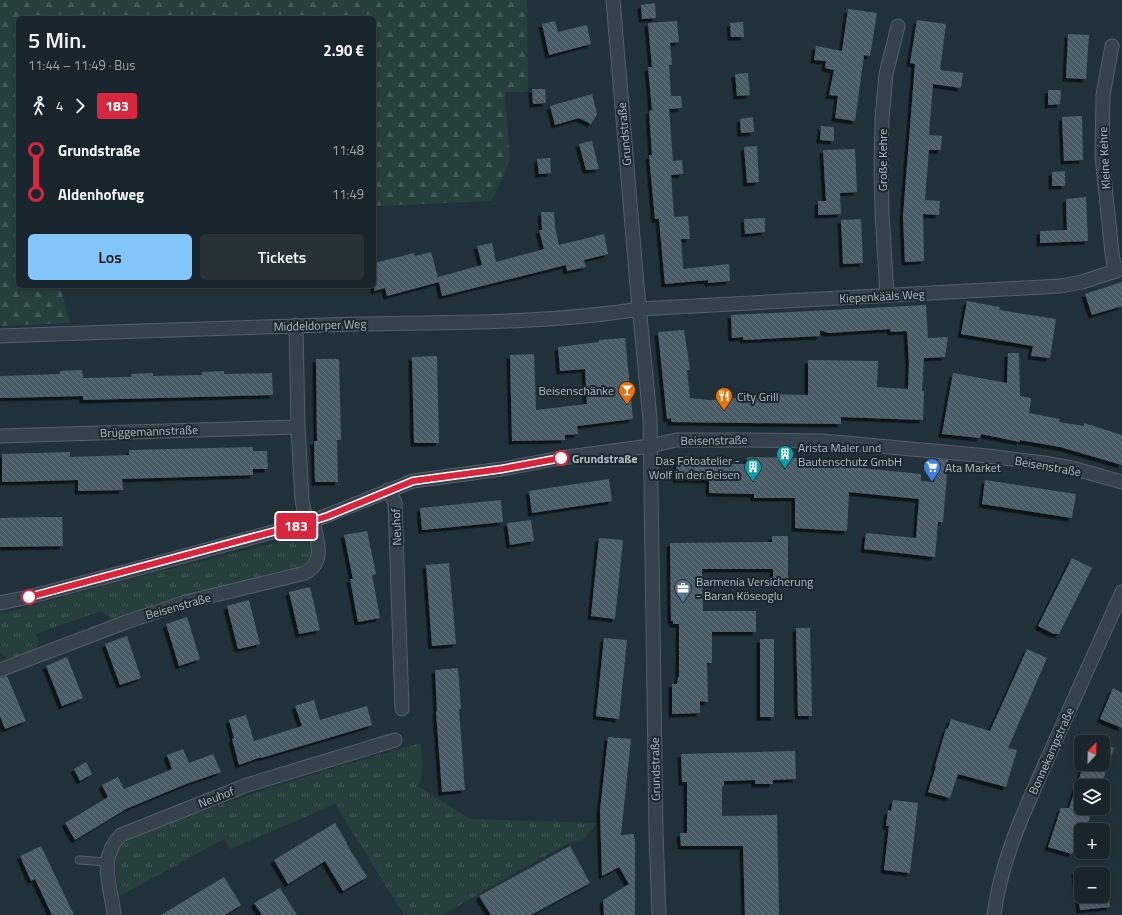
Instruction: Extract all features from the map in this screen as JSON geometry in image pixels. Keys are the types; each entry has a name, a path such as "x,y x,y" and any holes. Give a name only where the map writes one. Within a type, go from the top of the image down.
{"street":[{"name":"Grundstraße","path":"613,0 639,309 650,419 656,827 659,915"},
{"name":"Große Kehre","path":"887,295 882,213 882,119 886,74 898,26"},
{"name":"Kleine Kehre","path":"1112,46 1103,96 1102,156 1112,253 1119,270"},
{"name":"Kiepenkääls Weg","path":"639,309 1061,286 1082,282 1119,270"},
{"name":"Middeldorper Weg","path":"0,336 296,325 500,321 573,317 639,309"},
{"path":"296,325 298,427 302,501 310,522"},
{"name":"Brüggemannstraße","path":"0,436 298,427"},
{"name":"Beisenstraße","path":"0,603 29,597 310,522 413,481 650,446 676,440 822,441 980,455 1072,468 1122,482"},
{"name":"Neuhof","path":"388,490 395,502 402,709"},
{"name":"Beisenstraße","path":"0,670 126,622 179,605 305,573 312,569 316,563 318,555 318,547 310,522"},
{"name":"Bonnekampstraße","path":"994,915 1000,879 1034,788 1122,592"},
{"name":"Neuhof","path":"114,915 107,862 109,851 114,842 121,835 247,785 395,740"}],"lane":[{"path":"79,860 107,862"}],"green space":[{"path":"0,0 527,0 528,92 505,92 510,160 492,201 376,206 376,16 16,16 16,288 61,288 70,323 0,326"},
{"path":"300,537 311,547 311,555 309,559 301,566 209,590 113,620 101,611 36,634 39,641 36,649 22,655 8,658 3,656 0,652 0,614 149,574"},
{"path":"420,743 422,775 418,786 470,819 597,823 584,839 569,843 443,915 404,915 335,804 230,849 224,839 120,896 116,870 117,857 122,846 131,839 199,812 261,791"}],"building":[{"path":"655,3 656,18 642,19 641,5"},
{"path":"848,9 877,13 870,56 864,55 855,121 835,118 838,96 829,95 834,70 825,68 826,61 814,60 816,46 842,51"},
{"path":"917,20 946,24 940,70 963,73 961,88 933,84 929,135 942,136 941,150 929,150 925,200 940,201 939,215 923,214 924,261 905,262 903,216 915,64 910,63"},
{"path":"555,21 558,32 587,25 591,44 549,55 542,24"},
{"path":"677,21 679,42 670,43 672,65 669,65 671,96 681,96 682,108 669,109 673,161 682,160 683,174 671,175 674,217 688,216 690,239 681,239 683,269 729,264 730,281 708,283 708,280 665,284 659,219 655,219 649,155 652,155 649,111 652,110 648,67 652,67 648,23"},
{"path":"743,22 744,37 731,37 730,23"},
{"path":"1068,34 1089,35 1086,79 1066,78"},
{"path":"748,73 750,95 737,96 735,74"},
{"path":"532,89 545,89 546,103 533,104"},
{"path":"1048,90 1061,90 1060,104 1048,105"},
{"path":"592,94 597,114 591,124 579,118 555,125 550,106"},
{"path":"1082,116 1083,160 1064,161 1062,117"},
{"path":"753,117 754,132 741,133 740,119"},
{"path":"821,126 834,127 834,141 820,140"},
{"path":"592,141 599,169 586,170 579,144"},
{"path":"757,146 759,182 747,183 744,147"},
{"path":"855,149 857,192 840,193 841,214 818,215 818,201 826,201 823,150"},
{"path":"550,158 551,173 539,174 537,159"},
{"path":"1065,171 1065,186 1052,186 1052,172"},
{"path":"1086,197 1088,241 1040,243 1040,231 1067,230 1066,199"},
{"path":"541,212 554,212 555,227 559,245 604,234 608,254 584,260 586,267 567,271 566,265 442,296 439,282 387,296 385,288 374,291 374,288 376,288 376,262 414,253 415,256 431,252 438,277 482,265 477,246 492,243 496,262 544,249 539,230 542,230"},
{"path":"765,218 765,232 745,234 744,219"},
{"path":"861,219 863,263 843,264 841,220"},
{"path":"1122,282 1122,306 1092,315 1085,294"},
{"path":"967,301 1000,307 999,310 1056,319 1050,358 1031,356 1033,346 961,334"},
{"path":"926,305 928,338 948,337 945,357 924,358 922,391 924,391 923,420 841,417 841,424 671,422 671,418 667,419 658,332 684,330 690,370 687,370 690,398 730,400 730,398 766,398 766,394 808,395 808,360 878,361 877,387 908,389 909,362 907,331 891,332 890,329 828,333 820,330 820,336 743,340 743,337 732,338 731,315"},
{"path":"625,338 633,419 577,426 578,434 565,435 565,440 512,441 510,355 534,354 536,410 587,404 585,369 560,371 558,347 599,342 599,340"},
{"path":"1008,353 1019,353 1020,396 1031,398 1029,413 1060,419 1059,422 1084,426 1084,423 1122,435 1122,465 1060,447 1020,440 1020,442 981,434 980,438 942,434 953,373 1007,383"},
{"path":"437,356 439,443 414,443 412,357"},
{"path":"316,359 339,359 341,440 337,440 338,482 315,482 314,441 317,441"},
{"path":"82,370 83,378 131,377 131,374 153,373 153,376 202,375 202,372 224,371 224,374 272,373 273,395 83,400 83,396 0,398 0,376 60,374 60,371"},
{"path":"253,447 253,451 267,451 268,469 253,469 253,475 122,479 123,490 78,491 78,480 2,482 2,454 70,452 70,457 129,455 129,450"},
{"path":"677,456 695,457 695,463 747,464 747,457 806,458 807,464 921,474 921,481 934,482 938,459 948,460 943,522 938,522 935,557 864,549 866,533 916,538 919,499 849,492 847,531 795,528 795,498 754,498 754,494 709,493 709,480 676,479"},
{"path":"609,479 612,501 532,513 529,491"},
{"path":"985,480 1076,494 1072,518 982,504"},
{"path":"501,500 503,522 422,530 420,508"},
{"path":"62,517 63,546 0,547 0,518"},
{"path":"531,520 534,541 510,545 507,523"},
{"path":"367,531 376,574 372,575 380,618 358,622 350,579 353,579 344,535"},
{"path":"772,536 788,536 788,580 773,580 773,569 702,569 703,611 756,611 756,632 712,632 712,663 707,663 708,702 700,701 700,713 672,714 672,684 677,684 679,677 679,624 673,624 673,621 671,621 670,543 772,542"},
{"path":"599,538 623,540 615,619 591,616"},
{"path":"1072,558 1092,568 1059,634 1054,634 1038,626"},
{"path":"449,563 456,644 432,646 426,565"},
{"path":"310,587 320,630 299,634 289,592"},
{"path":"249,600 260,644 238,649 227,606"},
{"path":"187,617 200,659 179,666 166,624"},
{"path":"796,628 810,628 812,716 798,716"},
{"path":"127,636 141,678 120,685 105,644"},
{"path":"604,638 627,640 619,719 596,716"},
{"path":"760,639 774,639 774,717 760,717"},
{"path":"1027,649 1047,658 1008,748 1017,750 1006,787 958,774 950,798 928,792 946,729 948,728 951,719 990,731"},
{"path":"67,657 83,698 62,706 46,666"},
{"path":"458,668 461,709 459,709 465,790 442,792 436,711 435,670"},
{"path":"7,676 26,721 5,729 0,716 0,678"},
{"path":"1113,688 1122,693 1122,728 1100,719"},
{"path":"314,700 320,720 367,706 372,725 261,757 239,765 229,720 246,715 254,741 302,726 295,706"},
{"path":"608,737 631,739 621,835 634,834 635,839 635,915 604,915 603,900 629,884 619,867 602,876 600,811"},
{"path":"1110,747 1114,748 1110,760"},
{"path":"183,749 189,763 213,754 221,772 186,784 126,809 75,840 65,823 108,797 102,785 118,777 124,789 172,769 167,755"},
{"path":"795,751 796,779 773,780 773,784 755,784 755,780 724,781 724,786 722,786 722,816 777,815 779,915 745,915 743,846 681,846 680,833 687,833 687,782 682,782 681,754"},
{"path":"86,762 92,774 80,781 74,769"},
{"path":"1082,771 1106,771 1103,779 1079,779"},
{"path":"1074,793 1074,815 1090,815 1088,823 1074,823 1074,847 1072,854 1048,847 1061,808 1069,808"},
{"path":"893,800 918,803 910,873 884,870 889,826 886,826 888,810 891,811"},
{"path":"335,823 367,877 343,891 325,861 288,884 274,860"},
{"path":"41,846 74,915 52,915 35,879 31,881 20,856"},
{"path":"570,846 590,883 531,915 491,915 479,896"},
{"path":"224,877 241,905 225,915 161,915"},
{"path":"280,888 297,915 262,915 254,903"},
{"path":"1079,903 1110,903 1110,907 1080,910"}],"bus line":[{"name":"183","path":"29,597 313,521 413,481 502,469 561,458"}],"place":[{"name":"Beisenschänke","path":"627,405"},
{"name":"City Grill","path":"724,411"},
{"name":"Grundstraße","path":"561,458"},
{"name":"Arista Maler und Bautenschutz GmbH","path":"785,469"},
{"name":"Das Fotoatelier - Wolf in der Beisen","path":"753,482"},
{"name":"Ata Market","path":"932,482"},
{"name":"Barmenia Versicherung - Baran Köseoglu","path":"683,603"}]}
